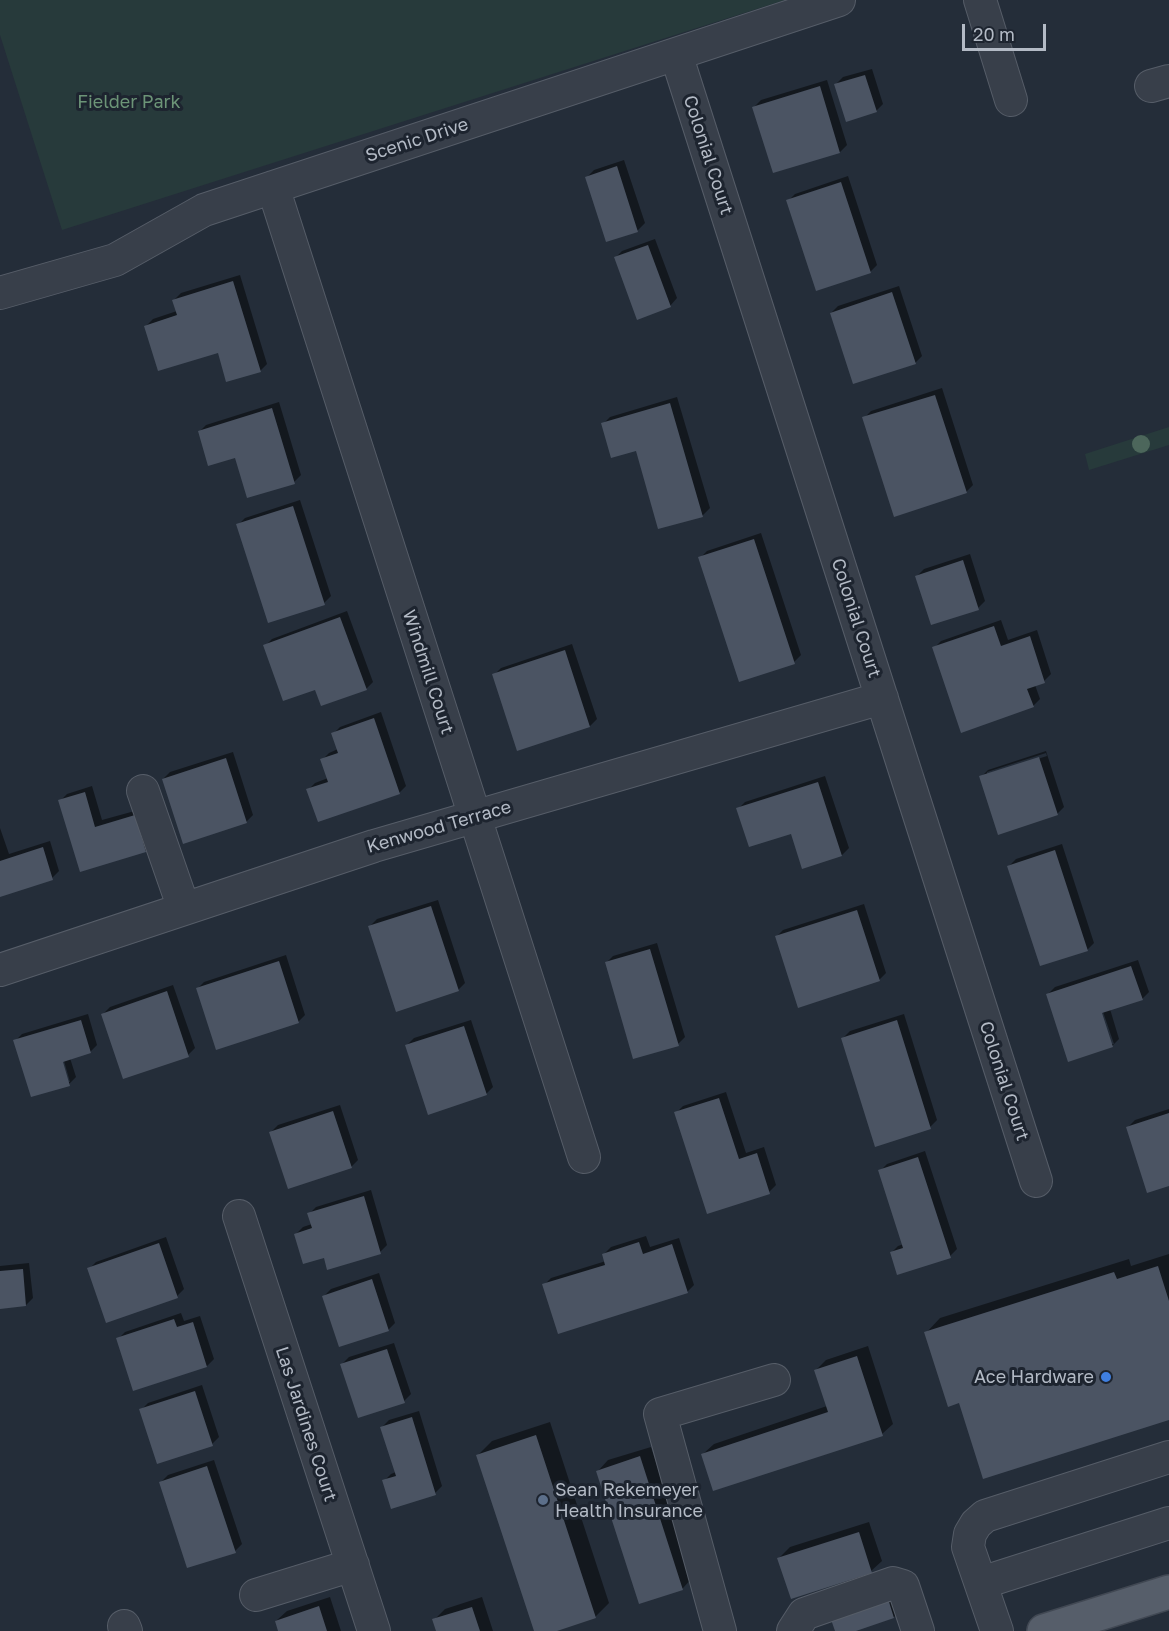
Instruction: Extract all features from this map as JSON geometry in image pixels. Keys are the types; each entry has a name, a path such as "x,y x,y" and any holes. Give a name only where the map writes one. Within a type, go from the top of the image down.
{"main road":[{"path":"1044,1631 1169,1592"}],"street":[{"name":"Scenic Drive","path":"0,293 115,260 204,210 839,0"},
{"path":"980,0 1011,100"},
{"name":"Colonial Court","path":"676,54 1036,1181"},
{"name":"Windmill Court","path":"273,187 584,1157"},
{"name":"Kenwood Terrace","path":"0,970 374,846 882,698"},
{"path":"144,791 184,909"},
{"name":"Las Jardines Court","path":"239,1216 374,1631"},
{"path":"720,1631 660,1414 774,1380"},
{"path":"997,1631 968,1547 970,1534 976,1524 985,1516 1169,1457"},
{"path":"981,1583 1169,1523"},
{"path":"256,1595 353,1565"},
{"path":"793,1631 804,1614 892,1584 903,1586 918,1631"}],"green space":[{"name":"Fielder Park","path":"0,0 785,0 62,230 0,35"},
{"path":"1169,427 1169,445 1089,470 1085,454"}],"building":[{"path":"865,75 877,112 846,122 834,84"},
{"path":"820,86 840,153 773,173 752,107"},
{"path":"617,166 638,232 606,242 585,177"},
{"path":"841,182 871,273 816,291 786,200"},
{"path":"648,245 671,307 637,320 614,257"},
{"path":"233,281 261,372 226,382 218,353 158,371 144,326 177,315 172,300"},
{"path":"892,292 916,364 853,384 830,313"},
{"path":"935,395 967,493 894,517 862,417"},
{"path":"670,403 703,517 658,529 636,451 611,458 601,423"},
{"path":"272,408 295,484 247,498 235,458 208,466 198,431"},
{"path":"293,506 325,605 268,623 236,524"},
{"path":"754,539 795,664 739,682 698,557"},
{"path":"963,560 979,610 931,625 915,576"},
{"path":"340,617 367,690 321,706 315,690 283,701 263,645"},
{"path":"994,626 1001,646 1030,636 1045,683 1027,689 1034,707 961,733 932,647"},
{"path":"565,650 590,727 517,751 492,674"},
{"path":"374,718 400,794 318,822 306,789 328,782 320,759 338,753 331,733"},
{"path":"1039,757 1058,815 998,835 979,776"},
{"path":"226,758 247,823 183,844 162,779"},
{"path":"818,782 842,856 802,869 791,834 749,847 736,808"},
{"path":"85,792 95,827 135,815 146,852 80,872 58,800"},
{"path":"43,847 53,880 0,897 0,861"},
{"path":"1055,850 1088,951 1040,966 1007,866"},
{"path":"431,906 459,991 396,1012 368,926"},
{"path":"857,910 880,981 798,1008 775,936"},
{"path":"650,949 679,1046 633,1059 605,962"},
{"path":"279,961 299,1023 216,1050 196,988"},
{"path":"1131,966 1143,1000 1102,1013 1113,1047 1068,1062 1046,994"},
{"path":"167,991 189,1057 123,1079 101,1014"},
{"path":"81,1020 91,1053 63,1062 70,1086 31,1097 13,1040"},
{"path":"897,1020 931,1129 875,1147 841,1038"},
{"path":"464,1026 487,1095 428,1115 405,1045"},
{"path":"719,1098 739,1159 757,1153 770,1194 707,1214 674,1112"},
{"path":"333,1111 352,1168 288,1189 269,1132"},
{"path":"1169,1113 1169,1186 1147,1193 1126,1127"},
{"path":"918,1157 951,1258 897,1275 890,1252 903,1248 878,1170"},
{"path":"364,1196 381,1254 327,1270 324,1258 303,1264 294,1234 312,1228 307,1213"},
{"path":"639,1242 643,1254 672,1244 688,1293 558,1334 542,1284 605,1265 602,1254"},
{"path":"159,1243 178,1298 106,1323 87,1268"},
{"path":"1158,1266 1169,1301 1169,1420 983,1479 959,1403 948,1407 924,1332 1114,1272 1117,1279"},
{"path":"23,1269 26,1306 0,1309 0,1271"},
{"path":"372,1279 389,1331 339,1347 322,1296"},
{"path":"174,1319 177,1327 193,1322 207,1367 133,1391 116,1338"},
{"path":"387,1349 405,1403 358,1418 340,1364"},
{"path":"857,1356 883,1436 713,1491 701,1454 828,1412 814,1370"},
{"path":"195,1391 213,1446 157,1464 139,1409"},
{"path":"412,1417 436,1495 391,1509 382,1480 396,1476 380,1427"},
{"path":"536,1435 596,1618 557,1631 534,1631 476,1455"},
{"path":"640,1456 683,1590 639,1604 596,1471"},
{"path":"207,1466 236,1553 187,1568 159,1482"},
{"path":"859,1532 872,1573 791,1599 777,1558"},
{"path":"885,1589 894,1618 856,1631 835,1631 827,1608"},
{"path":"319,1606 327,1631 278,1631 275,1621"},
{"path":"472,1607 480,1631 436,1631 432,1619"}],"place":[{"name":"Ace Hardware","path":"1106,1377"},
{"name":"Sean Rekemeyer Health Insurance","path":"543,1500"}]}
